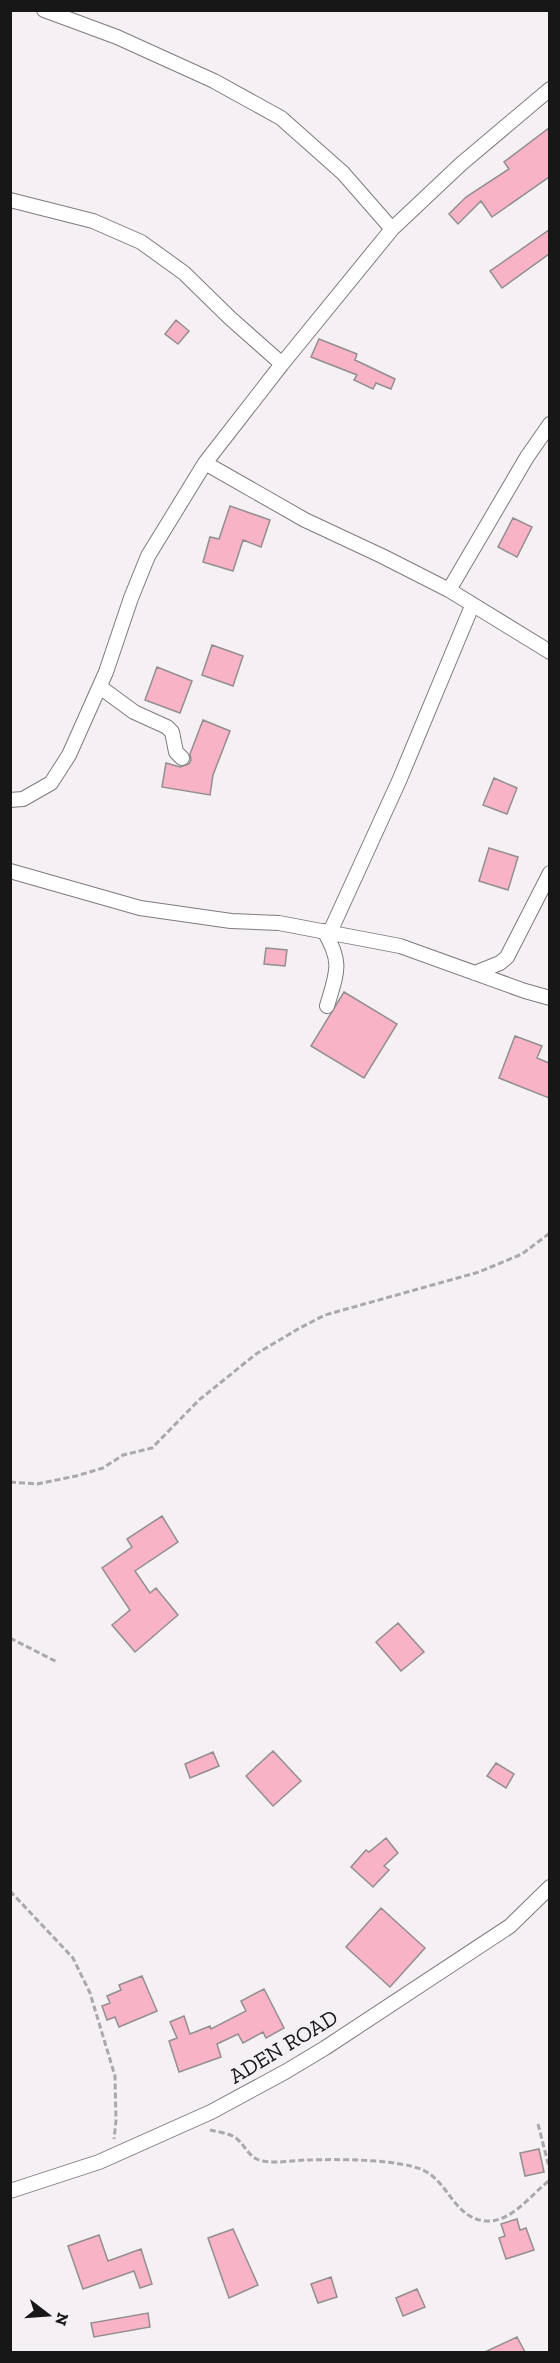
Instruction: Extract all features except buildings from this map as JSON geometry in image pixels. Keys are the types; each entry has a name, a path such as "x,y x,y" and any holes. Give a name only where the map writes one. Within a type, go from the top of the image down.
{"street":[{"path":"45,10 117,37 214,81 281,118 343,172 392,229"},
{"path":"10,800 24,799 51,783 69,754 100,687 148,556 205,463 392,229 461,164 549,89"},
{"path":"10,200 93,221 141,242 184,273 282,364"},
{"path":"449,590 549,424"},
{"path":"205,463 305,520 449,590 471,606 549,652"},
{"path":"327,1006 337,958 327,931 399,781 471,606"},
{"path":"100,687 134,712 161,722 167,727 172,732 176,752 182,758"},
{"path":"10,871 140,908 231,921 279,923 400,946 549,998"},
{"path":"475,973 500,963 507,957 549,873"},
{"name":"ADEN ROAD","path":"10,2191 112,2156 181,2126 211,2112 325,2048 510,1926 549,1887"}],"path":[{"path":"10,1482 38,1484 76,1476 103,1467 123,1455 152,1448 199,1400 256,1354 298,1329 325,1315 479,1272 522,1254 549,1233"},
{"path":"10,1638 57,1662"},
{"path":"10,1891 73,1958 90,1993 115,2076 116,2121 112,2156"},
{"path":"538,2124 549,2171"},
{"path":"181,2126 234,2137 251,2156 265,2162 352,2159 409,2164 426,2171 462,2210 472,2217 487,2221 509,2216 549,2180"}]}
